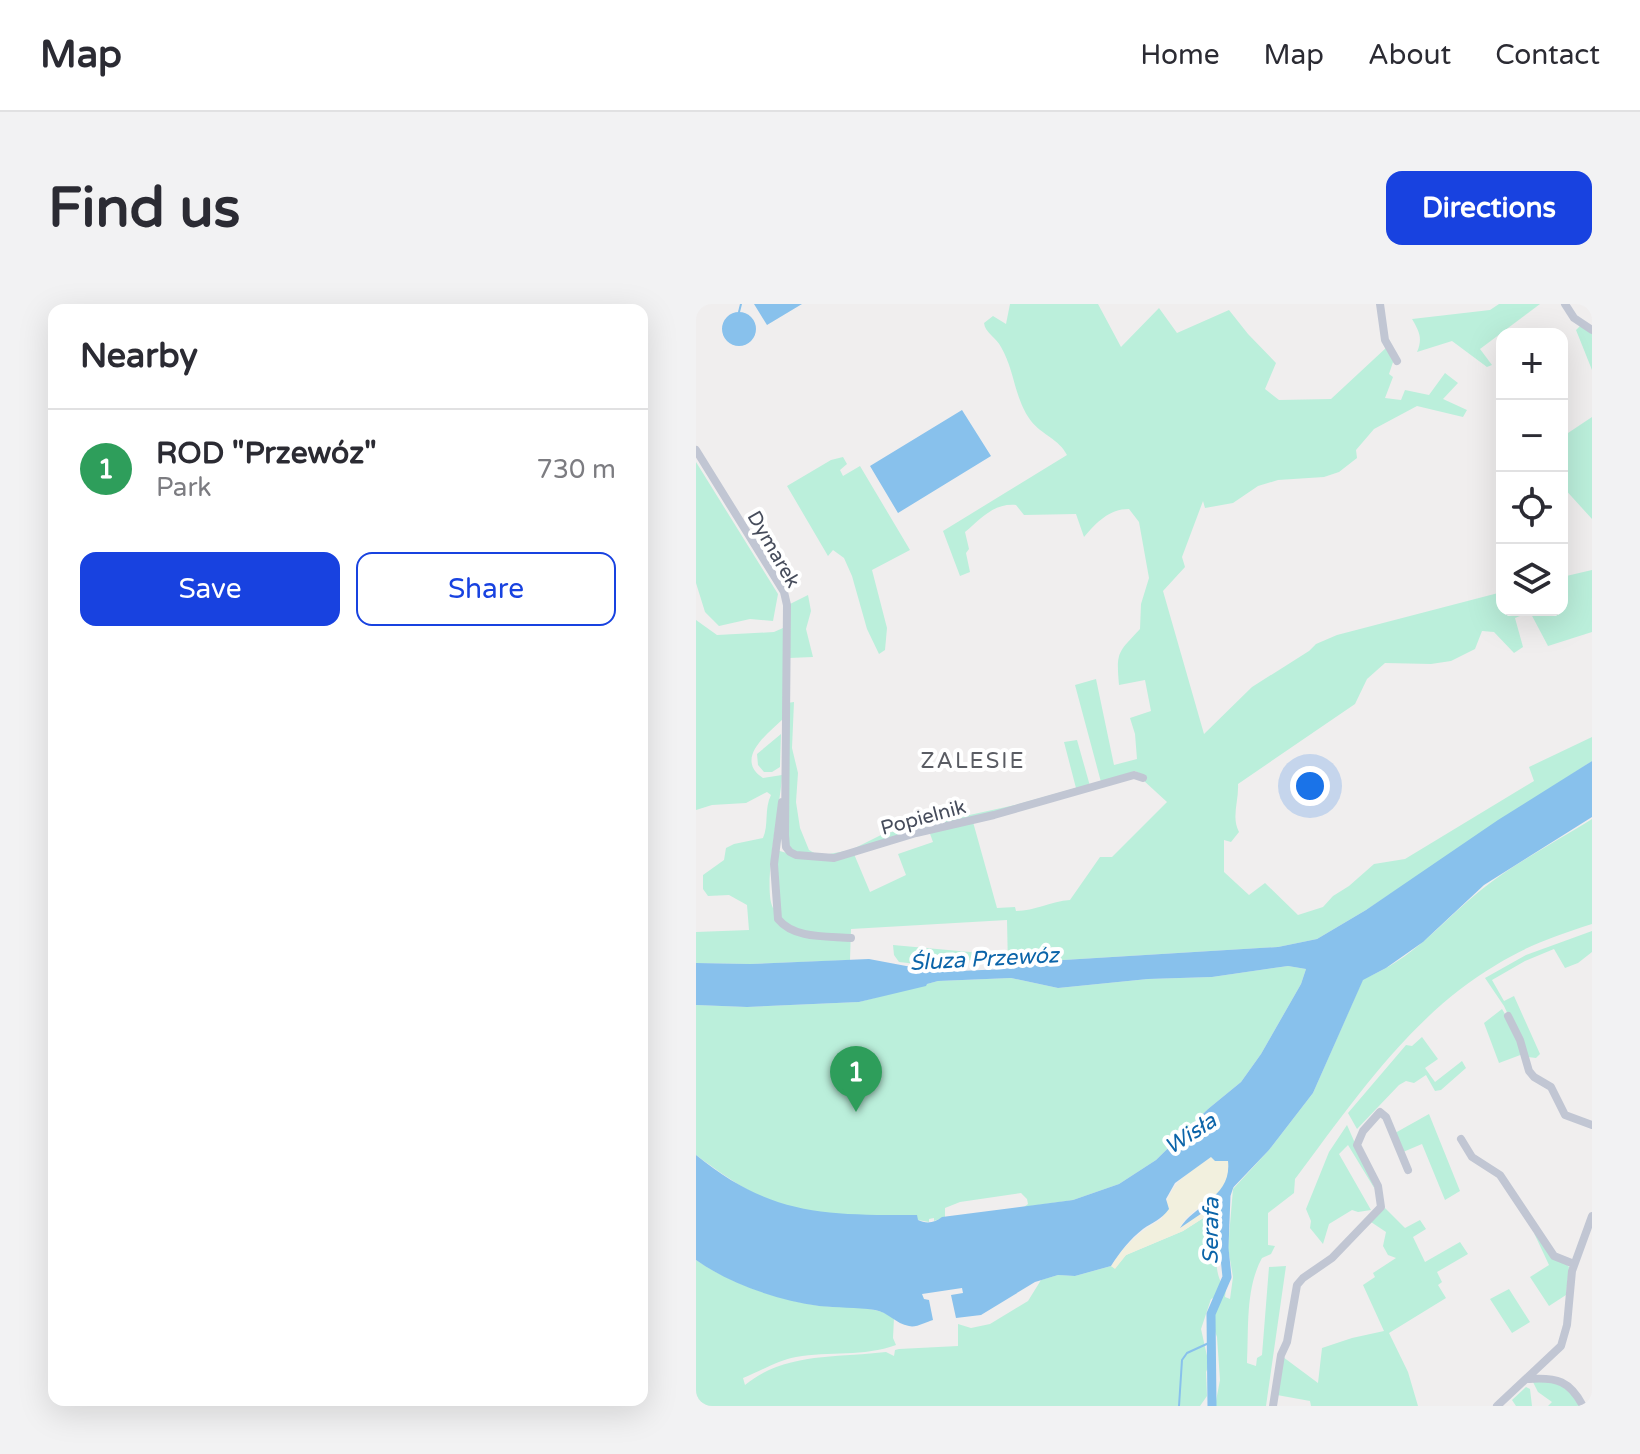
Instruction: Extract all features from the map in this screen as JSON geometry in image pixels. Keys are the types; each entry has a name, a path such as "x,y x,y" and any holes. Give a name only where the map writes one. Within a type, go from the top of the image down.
{"street":[{"path":"1380,304 1385,340 1397,361"},
{"path":"1565,304 1574,318 1592,330"},
{"name":"Dymarek","path":"696,450 784,592 787,605 785,770"},
{"name":"Popielnik","path":"785,770 786,847 796,855 834,858 1134,775 1143,778"},
{"path":"785,781 774,864 778,919 794,931 851,938"},
{"path":"1508,1016 1532,1075 1551,1087 1565,1115 1592,1125"},
{"path":"1273,1406 1297,1285 1330,1260 1381,1207 1378,1186 1357,1145 1363,1131 1380,1112 1386,1117 1408,1170"},
{"path":"1461,1139 1472,1157 1500,1175 1554,1256 1574,1264"},
{"path":"1497,1406 1563,1343 1574,1264 1592,1216"},
{"path":"1528,1379 1551,1378 1565,1382 1583,1406"}],"green space":[{"path":"1010,304 1098,304 1121,347 1159,308 1177,333 1229,310 1276,363 1265,389 1279,400 1331,399 1387,347 1394,359 1389,374 1393,377 1385,398 1401,400 1405,390 1429,395 1445,373 1458,383 1443,399 1467,410 1463,417 1417,406 1374,429 1356,450 1357,458 1339,472 1324,477 1278,480 1258,486 1233,503 1205,508 1203,501 1182,557 1185,567 1163,591 1204,734 1252,687 1316,644 1337,635 1496,594 1496,616 1520,616 1515,618 1523,647 1514,653 1494,632 1482,631 1475,649 1451,661 1385,663 1367,679 1355,704 1238,784 1235,815 1239,832 1231,842 1224,840 1224,872 1249,895 1265,883 1298,915 1323,907 1374,864 1405,859 1534,781 1529,767 1592,737 1592,761 1317,939 1278,947 1047,961 1008,968 1007,920 851,929 850,960 696,963 696,932 749,930 747,905 729,895 708,896 703,889 703,875 724,860 726,848 763,838 771,795 767,792 746,803 712,805 696,810 696,620 717,635 774,632 783,628 783,719 752,755 755,771 763,778 782,775 771,864 770,897 773,908 778,906 776,850 809,859 811,856 793,852 788,847 787,703 794,702 792,748 798,773 796,802 800,828 809,850 816,854 851,850 883,834 1076,788 1064,742 1077,740 1090,786 921,830 843,855 854,854 870,892 906,875 898,854 933,842 929,831 973,822 997,908 1015,907 1016,911 1023,911 1070,900 1100,857 1112,857 1167,802 1143,780 1145,776 1135,771 1101,782 1075,685 1096,679 1114,765 1137,759 1130,718 1151,711 1145,680 1119,685 1118,665 1123,648 1140,629 1141,604 1149,578 1139,522 1129,509 1109,514 1084,537 1076,514 1024,515 1016,505 1001,507 988,513 965,532 970,572 960,576 943,531 1067,455 1025,412 1006,356 984,323 993,316 1006,324"},
{"path":"1499,304 1540,304 1508,328 1496,328 1496,337 1480,349 1492,365 1487,367 1452,341 1417,352 1419,335 1412,319 1490,310"},
{"path":"1581,325 1592,331 1592,370 1576,330"},
{"path":"1592,417 1592,519 1568,493 1568,433"},
{"path":"843,457 847,464 840,470 843,476 860,466 910,550 872,570 887,628 885,650 879,654 867,629 844,558 833,550 828,556 787,486 831,460"},
{"path":"696,462 778,594 773,621 750,619 719,626 705,612 696,583"},
{"path":"1592,570 1592,632 1548,646 1532,616 1568,616 1568,576"},
{"path":"808,595 811,611 806,629 813,657 789,658 790,604"},
{"path":"781,734 780,767 764,772 758,765 757,754"},
{"path":"1592,819 1592,924 1507,958 1465,985 1437,1009 1410,1034 1362,1091 1295,1179 1294,1193 1268,1213 1268,1245 1275,1246 1271,1254 1262,1258 1253,1283 1247,1363 1256,1366 1257,1358 1262,1355 1269,1267 1286,1266 1266,1406 1215,1406 1220,1380 1217,1337 1212,1323 1218,1296 1211,1299 1201,1329 1209,1365 1206,1372 1207,1396 1200,1406 696,1406 696,1260 723,1276 768,1294 814,1305 876,1310 894,1318 893,1338 896,1345 872,1351 789,1359 743,1378 745,1385 777,1367 812,1358 886,1352 894,1356 895,1350 899,1349 958,1346 958,1324 971,1328 990,1324 1028,1301 1041,1280 1058,1275 1075,1276 1111,1266 1115,1268 1126,1255 1183,1231 1222,1206 1216,1262 1226,1289 1225,1297 1230,1299 1233,1277 1228,1248 1233,1189 1269,1150 1313,1093 1363,979 1412,951 1494,880"},
{"path":"1592,931 1592,952 1578,963 1565,968 1554,949 1492,980 1504,1001 1514,996 1540,1054 1536,1058 1528,1057 1504,1006 1485,978 1526,955"},
{"path":"893,945 990,955 944,967 899,962"},
{"path":"1288,966 1306,969 1301,984 1261,1054 1241,1082 1208,1109 1156,1160 1119,1184 1073,1200 1024,1207 1028,1204 1027,1199 1021,1193 960,1202 945,1208 945,1217 934,1221 934,1218 929,1219 929,1222 824,1213 794,1208 755,1194 696,1155 696,1005 747,1007 859,1002 938,981 1011,978 1058,988 1148,979 1212,977"},
{"path":"1502,1009 1523,1054 1499,1063 1484,1023"},
{"path":"1422,1037 1438,1059 1425,1068 1435,1082 1462,1061 1466,1068 1441,1090 1435,1091 1426,1075 1414,1083 1406,1081 1357,1129 1348,1113 1406,1045 1412,1046"},
{"path":"1429,1114 1460,1191 1445,1200 1422,1144 1403,1152 1395,1133"},
{"path":"1347,1125 1376,1191 1348,1145 1339,1154 1371,1210 1352,1210 1329,1224 1323,1244 1310,1228 1311,1221 1306,1209 1329,1152"},
{"path":"1385,1208 1405,1228 1420,1220 1426,1229 1413,1237 1425,1262 1460,1242 1468,1254 1437,1272 1442,1282 1438,1285 1446,1298 1389,1333 1408,1372 1418,1406 1311,1406 1310,1401 1277,1395 1283,1357 1318,1383 1322,1348 1384,1331 1363,1285 1375,1277 1373,1273 1396,1258 1388,1255 1383,1246 1386,1232 1371,1222"},
{"path":"1534,1233 1569,1267 1566,1295 1549,1306 1530,1277 1549,1265"},
{"path":"1509,1289 1530,1322 1512,1333 1490,1299"},
{"path":"1553,1381 1568,1388 1580,1406 1548,1406 1552,1402 1538,1392 1533,1382"},
{"path":"1526,1387 1530,1389 1532,1406 1516,1406 1512,1400"}],"sand":[{"path":"1211,1157 1228,1161 1225,1184 1181,1226 1214,1204 1222,1206 1183,1231 1126,1255 1115,1269 1111,1266 1134,1239 1162,1219 1169,1197 1179,1182"}],"water":[{"path":"754,304 802,304 767,325"},
{"path":"739,312 751,317 756,329 751,341 739,346 727,341 722,329 727,317"},
{"path":"962,410 991,456 898,513 870,466"},
{"name":"Wisła","path":"1592,761 1592,817 1484,885 1423,942 1363,980 1313,1093 1269,1150 1226,1195 1222,1206 1214,1205 1180,1228 1219,1192 1224,1183 1228,1161 1215,1161 1211,1157 1175,1183 1166,1199 1169,1209 1134,1237 1111,1266 1035,1282 981,1315 956,1318 951,1295 963,1293 962,1288 922,1294 924,1299 929,1300 933,1320 915,1326 904,1325 875,1310 787,1300 739,1284 696,1260 696,1155 723,1175 775,1201 826,1212 917,1215 918,1220 927,1222 942,1217 1073,1200 1119,1184 1156,1160 1208,1109 1241,1082 1261,1054 1301,984 1306,969 1288,966 1212,977 1148,979 1058,988 1011,978 938,981 859,1002 747,1007 696,1005 696,963 869,959 938,972 1004,969 1047,961 1278,947 1317,939"}],"waterway":[{"path":"739,312 741,304"},
{"name":"Serafa","path":"1212,1406 1211,1314 1227,1277 1224,1248 1229,1186"},
{"path":"1179,1406 1182,1360 1187,1353 1211,1342"}],"place":[{"name":"ROD \"Przewóz\"","path":"856,1112"}],"district":[{"name":"ZALESIE","path":"973,760"}],"water label":[{"name":"Śluza Przewóz","path":"984,958"}]}
